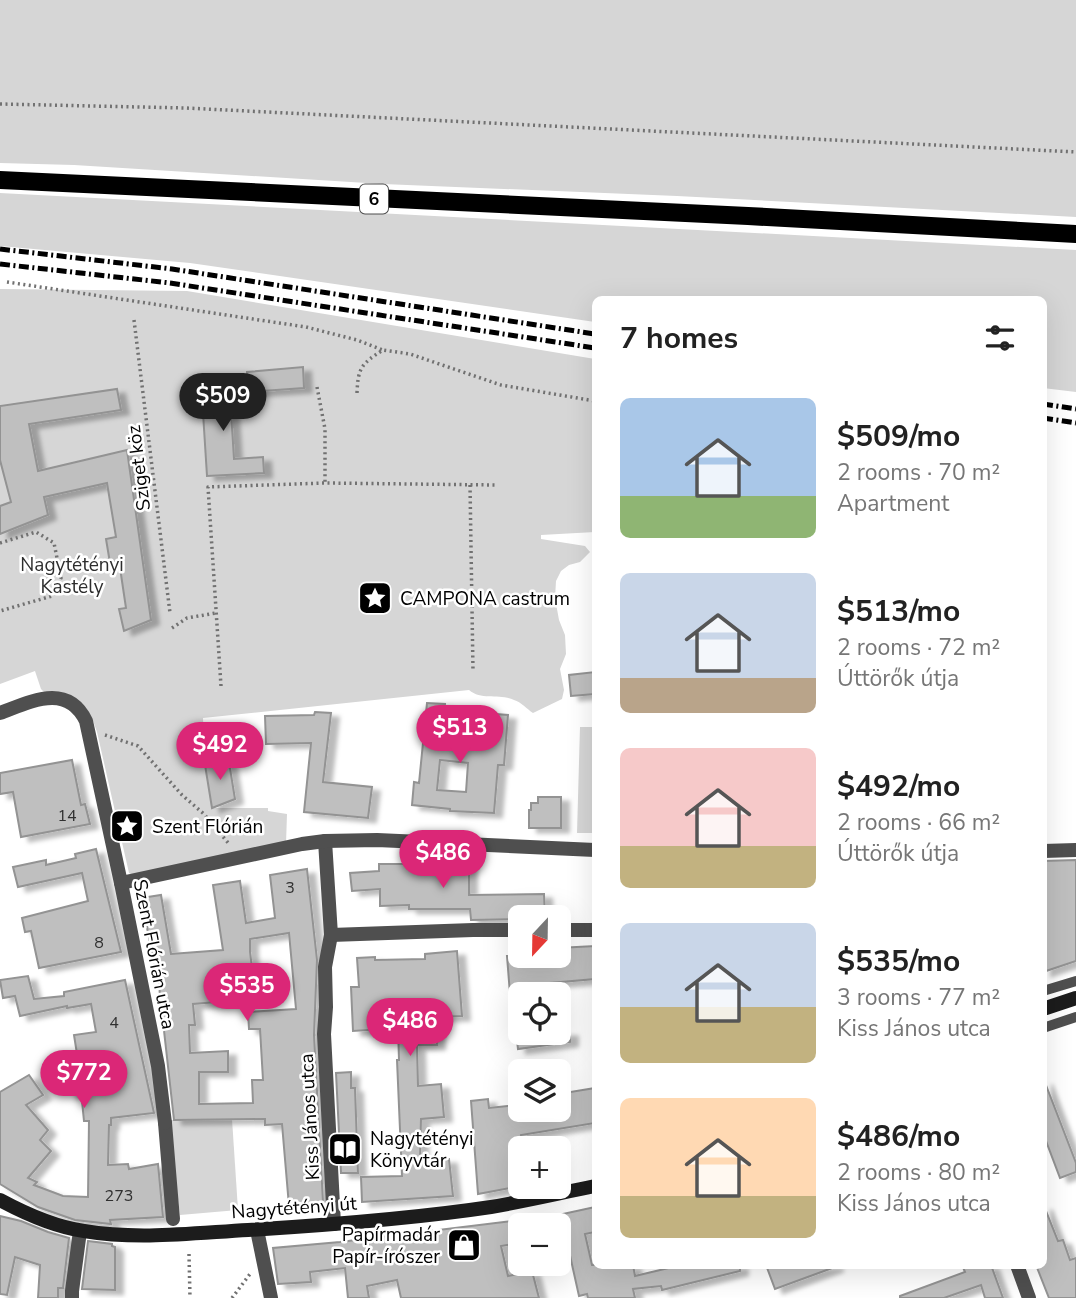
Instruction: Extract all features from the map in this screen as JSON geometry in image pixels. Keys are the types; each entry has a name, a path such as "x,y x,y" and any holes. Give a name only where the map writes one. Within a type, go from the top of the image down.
{"main road":[{"name":"6","path":"0,180 1076,234"},
{"path":"1047,1008 1076,998"},
{"name":"Nagytétényi út","path":"0,1200 50,1222 80,1231 139,1235 334,1224 491,1206 592,1187"}],"street":[{"name":"Szent Flórián utca","path":"0,713 50,697 73,704 81,711 86,721 158,1066 173,1219"},
{"path":"121,883 325,841 377,840 592,850"},
{"name":"Kiss János utca","path":"325,841 331,935 325,967 327,1007 324,1034 334,1224"},
{"path":"1047,851 1076,850"},
{"path":"331,935 508,930"},
{"path":"571,930 592,930"},
{"path":"257,1230 271,1298"},
{"path":"72,1298 80,1231"},
{"path":"1018,1269 1029,1298"}],"lane":[{"path":"1047,990 1076,981"},
{"path":"1047,1027 1076,1017"}],"path":[{"path":"0,104 214,110 1076,152"},
{"path":"7,282 306,327 357,340 383,350 410,354 501,385 592,400"},
{"name":"Sziget köz","path":"134,320 170,613"},
{"path":"357,393 358,376 366,361 383,350"},
{"path":"317,387 325,429 325,483"},
{"path":"221,686 208,487 325,483 498,485"},
{"path":"470,485 473,671"},
{"path":"0,543 36,532 54,543 61,578 52,596 0,611"},
{"path":"172,628 187,618 216,613"},
{"path":"97,732 138,746 204,814 241,857"},
{"path":"189,1254 191,1298"},
{"path":"232,1298 249,1275"}],"green space":[{"path":"0,0 1076,0 1076,217 0,163"},
{"path":"0,193 1076,250 1076,392 1047,388 1047,296 592,296 592,322 190,263 0,246"},
{"name":"Nagytétényi Kastély","path":"0,289 187,291 592,358 592,532 541,535 541,539 585,546 590,552 580,562 561,571 556,581 555,598 565,635 566,654 560,669 564,690 562,699 533,713 514,700 479,695 469,690 203,718 205,765 212,808 268,808 268,811 287,814 286,844 133,875 129,873 97,732 87,710 45,693 35,671 0,684"},
{"path":"580,727 592,727 592,833 577,833"},
{"path":"232,1119 238,1210 180,1215 168,1120"}],"building":[{"path":"303,367 304,388 248,392 247,372"},
{"path":"229,379 234,459 263,457 264,473 207,476 201,381"},
{"path":"117,389 121,410 29,424 38,471 127,450 151,620 124,631 119,609 126,608 119,561 110,563 106,539 116,537 107,483 44,497 48,515 0,534 0,506 11,502 0,460 0,406"},
{"path":"592,672 592,694 571,696 569,675"},
{"path":"427,703 445,704 442,738 481,741 483,713 508,715 504,765 498,765 494,813 450,811 412,805 414,782 419,783","holes":["440,760 468,763 466,792 437,790"]},
{"path":"315,712 331,713 323,782 372,787 368,818 304,812 311,743 266,744 265,716 314,715"},
{"path":"228,756 235,799 212,808 205,765"},
{"path":"72,760 81,805 85,804 90,824 21,837 13,792 0,794 0,773"},
{"path":"538,797 561,797 561,828 529,828 531,803 538,803"},
{"path":"96,849 121,952 39,968 31,931 25,932 22,918 88,901 82,873 18,887 13,867 46,860 46,865 76,858 75,854"},
{"path":"407,860 469,860 469,895 544,894 544,905 508,905 508,919 471,920 470,909 380,906 380,889 352,891 350,873 379,871 379,864 407,864"},
{"path":"1076,860 1076,961 1047,971 1047,861"},
{"path":"307,869 317,960 314,1035 323,1202 289,1206 282,1124 265,1125 265,1119 174,1120 158,977 141,898 161,895 171,954 223,950 213,885 240,881 246,923 275,918 270,875","holes":["289,933 296,1009 248,1012 249,1029 260,1029 263,1080 252,1080 253,1103 199,1104 199,1072 228,1072 228,1051 190,1053 189,1025 195,1025 193,1004 256,999 250,939"]},
{"path":"592,946 592,979 509,982 507,956 508,968 571,968 571,947"},
{"path":"457,951 462,1016 437,1017 437,1045 417,1045 418,1086 441,1084 444,1117 421,1119 420,1160 449,1159 453,1196 362,1202 361,1177 402,1176 398,1028 353,1031 351,987 359,987 357,958 425,959 425,954"},
{"path":"28,976 34,999 64,996 64,992 125,980 154,1113 111,1118 108,1165 128,1164 129,1169 158,1164 163,1217 110,1220 111,1224 75,1220 38,1207 0,1184 0,1092 29,1075 43,1095 26,1105 48,1130 40,1140 51,1151 28,1178 37,1182 34,1185 63,1196 88,1197 89,1121 84,1121 81,1091 69,1094 66,1076 80,1073 74,1035 96,1032 91,1004 20,1016 15,996 3,998 0,980"},
{"path":"518,1045 548,1045 518,1049"},
{"path":"351,1072 351,1088 355,1088 358,1173 341,1173 336,1073"},
{"path":"592,1088 592,1123 508,1136 508,1188 478,1194 471,1101 488,1099 489,1108 508,1106 508,1122 571,1122 571,1092"},
{"path":"1047,1088 1076,1163 1076,1172 1060,1178 1047,1144"},
{"path":"592,1208 592,1233 585,1234 592,1269 634,1269 635,1276 664,1269 740,1269 662,1290 661,1286 633,1289 635,1298 588,1298 587,1294 579,1296 571,1260 571,1213 567,1213"},
{"path":"1047,1214 1058,1241 1063,1240 1070,1260 1076,1258 1076,1298 1049,1298 1038,1269 1047,1269"},
{"path":"0,1216 69,1238 63,1288 58,1288 58,1298 38,1298 40,1265 15,1257 7,1295 0,1294"},
{"path":"508,1221 508,1245 501,1246 508,1276 533,1276 539,1298 401,1298 397,1280 367,1286 369,1298 348,1298 345,1268 310,1272 311,1282 278,1284 273,1248"},
{"path":"88,1241 112,1244 115,1247 115,1290 82,1289"},
{"path":"768,1269 830,1269 775,1289"},
{"path":"964,1269 992,1269 1003,1298 985,1298 981,1285 944,1298 900,1298 900,1296 965,1272"}],"railway":[{"path":"0,249 172,269 592,334"},
{"path":"0,264 170,283 592,348"},
{"path":"1047,405 1076,409"},
{"path":"1047,419 1076,423"}],"place":[{"name":"CAMPONA castrum","path":"375,598"},
{"name":"Szent Flórián","path":"127,826"},
{"name":"Nagytétényi Könyvtár","path":"345,1149"},
{"name":"Papírmadár Papír-írószer","path":"464,1245"}]}
